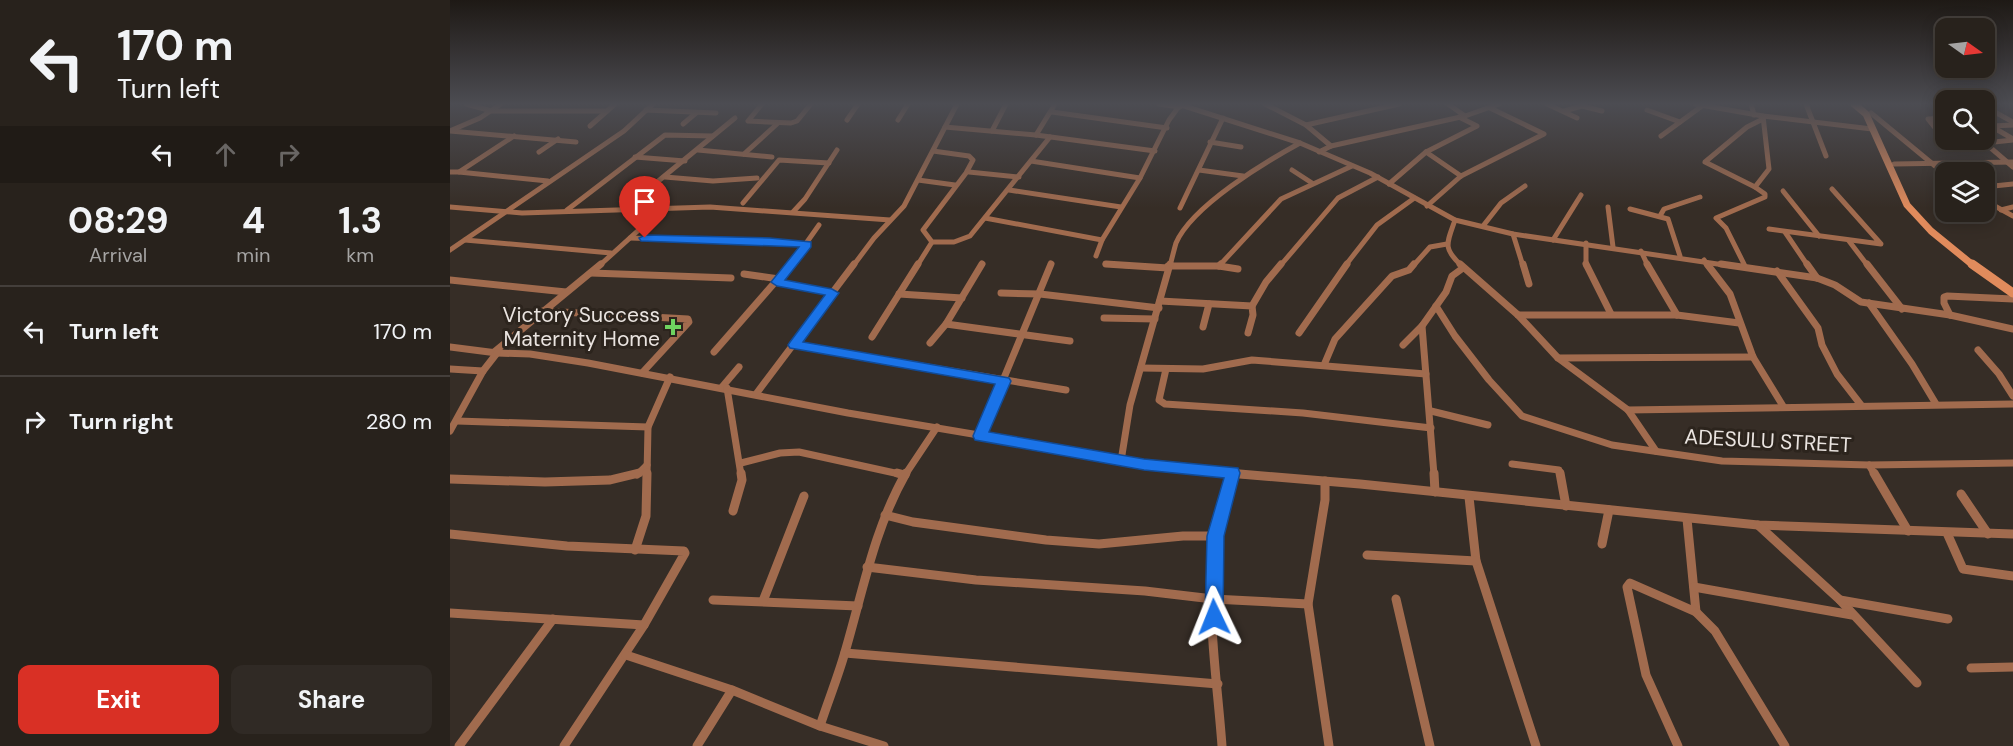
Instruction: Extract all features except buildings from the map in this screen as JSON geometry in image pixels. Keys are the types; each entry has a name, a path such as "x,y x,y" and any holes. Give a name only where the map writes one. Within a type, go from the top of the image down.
{"street":[{"path":"459,172 510,139"},
{"path":"539,152 558,139 576,142"},
{"path":"450,250 611,139"},
{"path":"567,210 660,139"},
{"path":"623,210 710,139"},
{"path":"744,154 761,139"},
{"path":"756,394 832,293 890,220 904,206 939,139"},
{"path":"932,242 961,241 970,236 1010,190 1049,139"},
{"path":"1064,139 1155,151"},
{"path":"1096,256 1102,240 1161,139"},
{"path":"1180,208 1212,139"},
{"path":"1287,139 1378,177 1413,199 1455,220 1513,234 1680,256 1817,278 1835,285 1860,301 1950,315 2013,329"},
{"path":"1322,139 1331,146"},
{"path":"1319,152 1331,146 1362,139"},
{"path":"1389,184 1426,152 1452,139"},
{"path":"1427,206 1461,176 1534,139"},
{"path":"1733,139 1705,162 1765,194 1716,218 1726,228 1745,266"},
{"path":"1755,187 1769,169 1765,139"},
{"path":"1820,139 1826,156"},
{"path":"1877,139 1907,205 1921,221 1941,241 2013,291"},
{"path":"1883,139 1908,192 1928,221 1963,254 2013,291"},
{"path":"1903,139 1935,167"},
{"path":"1995,142 2013,140"},
{"path":"1210,142 1241,147"},
{"path":"1121,461 1130,405 1177,241 1194,220 1251,169 1300,143"},
{"path":"698,150 772,157"},
{"path":"793,212 837,150"},
{"path":"1993,150 2013,167"},
{"path":"932,242 923,230 974,163 973,158 933,151"},
{"path":"1426,152 1461,176"},
{"path":"635,157 685,160"},
{"path":"743,202 779,160 829,163"},
{"path":"1031,161 1140,178"},
{"path":"1894,164 2013,162"},
{"path":"1219,266 1281,199 1352,166"},
{"path":"1199,170 1243,176"},
{"path":"1292,170 1312,183"},
{"path":"450,172 548,181"},
{"path":"969,172 1019,177"},
{"path":"665,177 713,181 757,178"},
{"path":"1248,333 1253,315 1252,306 1266,282 1337,199 1378,177"},
{"path":"918,180 955,185"},
{"path":"1995,186 2013,184"},
{"path":"1483,226 1501,203 1525,186"},
{"path":"1769,229 1881,244 1832,189"},
{"path":"1010,190 1121,207"},
{"path":"1783,191 1819,236"},
{"path":"1553,240 1581,195"},
{"path":"1660,216 1664,209 1700,197"},
{"path":"1299,333 1324,294 1377,225 1413,199"},
{"path":"1995,206 2013,216"},
{"path":"451,208 502,213 710,207 890,220"},
{"path":"1608,207 1613,247"},
{"path":"2001,210 2013,207"},
{"path":"450,431 495,353 591,273 663,208"},
{"path":"1630,208 1660,216 1670,222 1680,256"},
{"path":"985,218 1102,240"},
{"path":"1455,220 1447,244 1449,254 1518,315 1558,357 1628,410 1656,451"},
{"path":"714,352 778,280 819,225"},
{"path":"1785,232 1817,278"},
{"path":"1513,234 1529,284"},
{"path":"630,238 807,244"},
{"path":"465,240 611,253"},
{"path":"1849,241 1902,309"},
{"path":"872,337 932,242"},
{"path":"1586,243 1585,263 1611,314"},
{"path":"1324,365 1335,339 1392,276 1409,270 1430,247 1447,244"},
{"path":"1641,251 1655,281 1677,315"},
{"path":"1704,260 1730,294 1753,357 1783,406"},
{"path":"930,343 946,324 982,264"},
{"path":"980,436 1051,264"},
{"path":"1105,264 1168,267 1219,266 1238,269"},
{"path":"1403,345 1422,326 1446,292 1452,276 1463,268"},
{"path":"1777,271 1818,328 1822,345 1837,374 1861,405"},
{"path":"591,273 731,278"},
{"path":"744,274 832,293"},
{"path":"450,280 566,292"},
{"path":"1001,293 1160,304 1252,306"},
{"path":"900,294 962,298"},
{"path":"1950,315 1944,303 1944,297 1947,296 2013,299"},
{"path":"1869,303 1912,364 1936,404"},
{"path":"1203,327 1209,304"},
{"name":"ADESULU STREET","path":"1436,306 1455,336 1522,416 1612,445 1722,461 1869,465 2013,463"},
{"path":"543,311 688,319 689,322 642,373"},
{"path":"1518,315 1677,315 1739,323"},
{"path":"1104,318 1155,319"},
{"path":"946,324 1070,341"},
{"path":"1422,326 1431,411 1435,492"},
{"path":"794,345 1066,390"},
{"path":"450,347 495,353 530,354 670,377 848,413 1121,461 1187,470 1325,481 1758,525 2013,534"},
{"path":"1978,350 1999,374 2013,396"},
{"path":"1558,357 1753,357"},
{"path":"1141,368 1203,369 1248,360 1426,374"},
{"path":"733,511 742,480 741,463 725,387 739,367"},
{"path":"450,375 453,369 483,372"},
{"path":"1166,369 1159,400 1164,404 1303,413 1431,428"},
{"path":"635,550 646,516 648,427 670,377"},
{"path":"1628,410 2009,404 2013,412"},
{"path":"1431,411 1488,425"},
{"path":"457,421 648,427"},
{"path":"820,726 845,653 867,567 885,515 905,475 937,427"},
{"path":"741,463 780,453 799,452 905,475"},
{"path":"1512,464 1559,470 1566,506"},
{"path":"450,479 545,482 610,480 638,475 647,465"},
{"path":"1869,465 1908,531"},
{"path":"1222,746 1213,599 1215,536 1233,473"},
{"path":"1325,481 1325,500 1308,604 1329,746"},
{"path":"1961,494 1988,534"},
{"path":"763,601 804,496"},
{"path":"1468,497 1476,561 1536,746"},
{"path":"1602,544 1609,510"},
{"path":"885,515 913,522 1099,544 1183,536 1215,536"},
{"path":"1687,519 1696,612"},
{"path":"1758,525 1840,600 1917,683"},
{"path":"1947,533 1963,569 2013,576"},
{"path":"450,534 635,550 684,550 685,553 645,625 564,746"},
{"path":"1367,555 1476,561"},
{"path":"867,567 976,580 1145,591 1213,599 1308,604"},
{"path":"1678,746 1646,675 1627,587 1630,583 1696,612 1715,631 1785,746"},
{"path":"1694,587 1852,615"},
{"path":"1396,599 1430,746"},
{"path":"713,600 858,606"},
{"path":"1840,600 1948,619"},
{"path":"450,613 645,625"},
{"path":"459,746 553,619"},
{"path":"845,653 1218,684"},
{"path":"626,655 732,690 820,726 882,746"},
{"path":"1971,668 2013,667"},
{"path":"697,746 732,690"}],"place":[{"name":"Victory Success Maternity Home","path":"673,327"}],"route":[{"path":"645,238 807,244 777,282 832,293 794,345 1004,381 980,436 1144,465 1233,473 1215,536 1214,617"}]}
